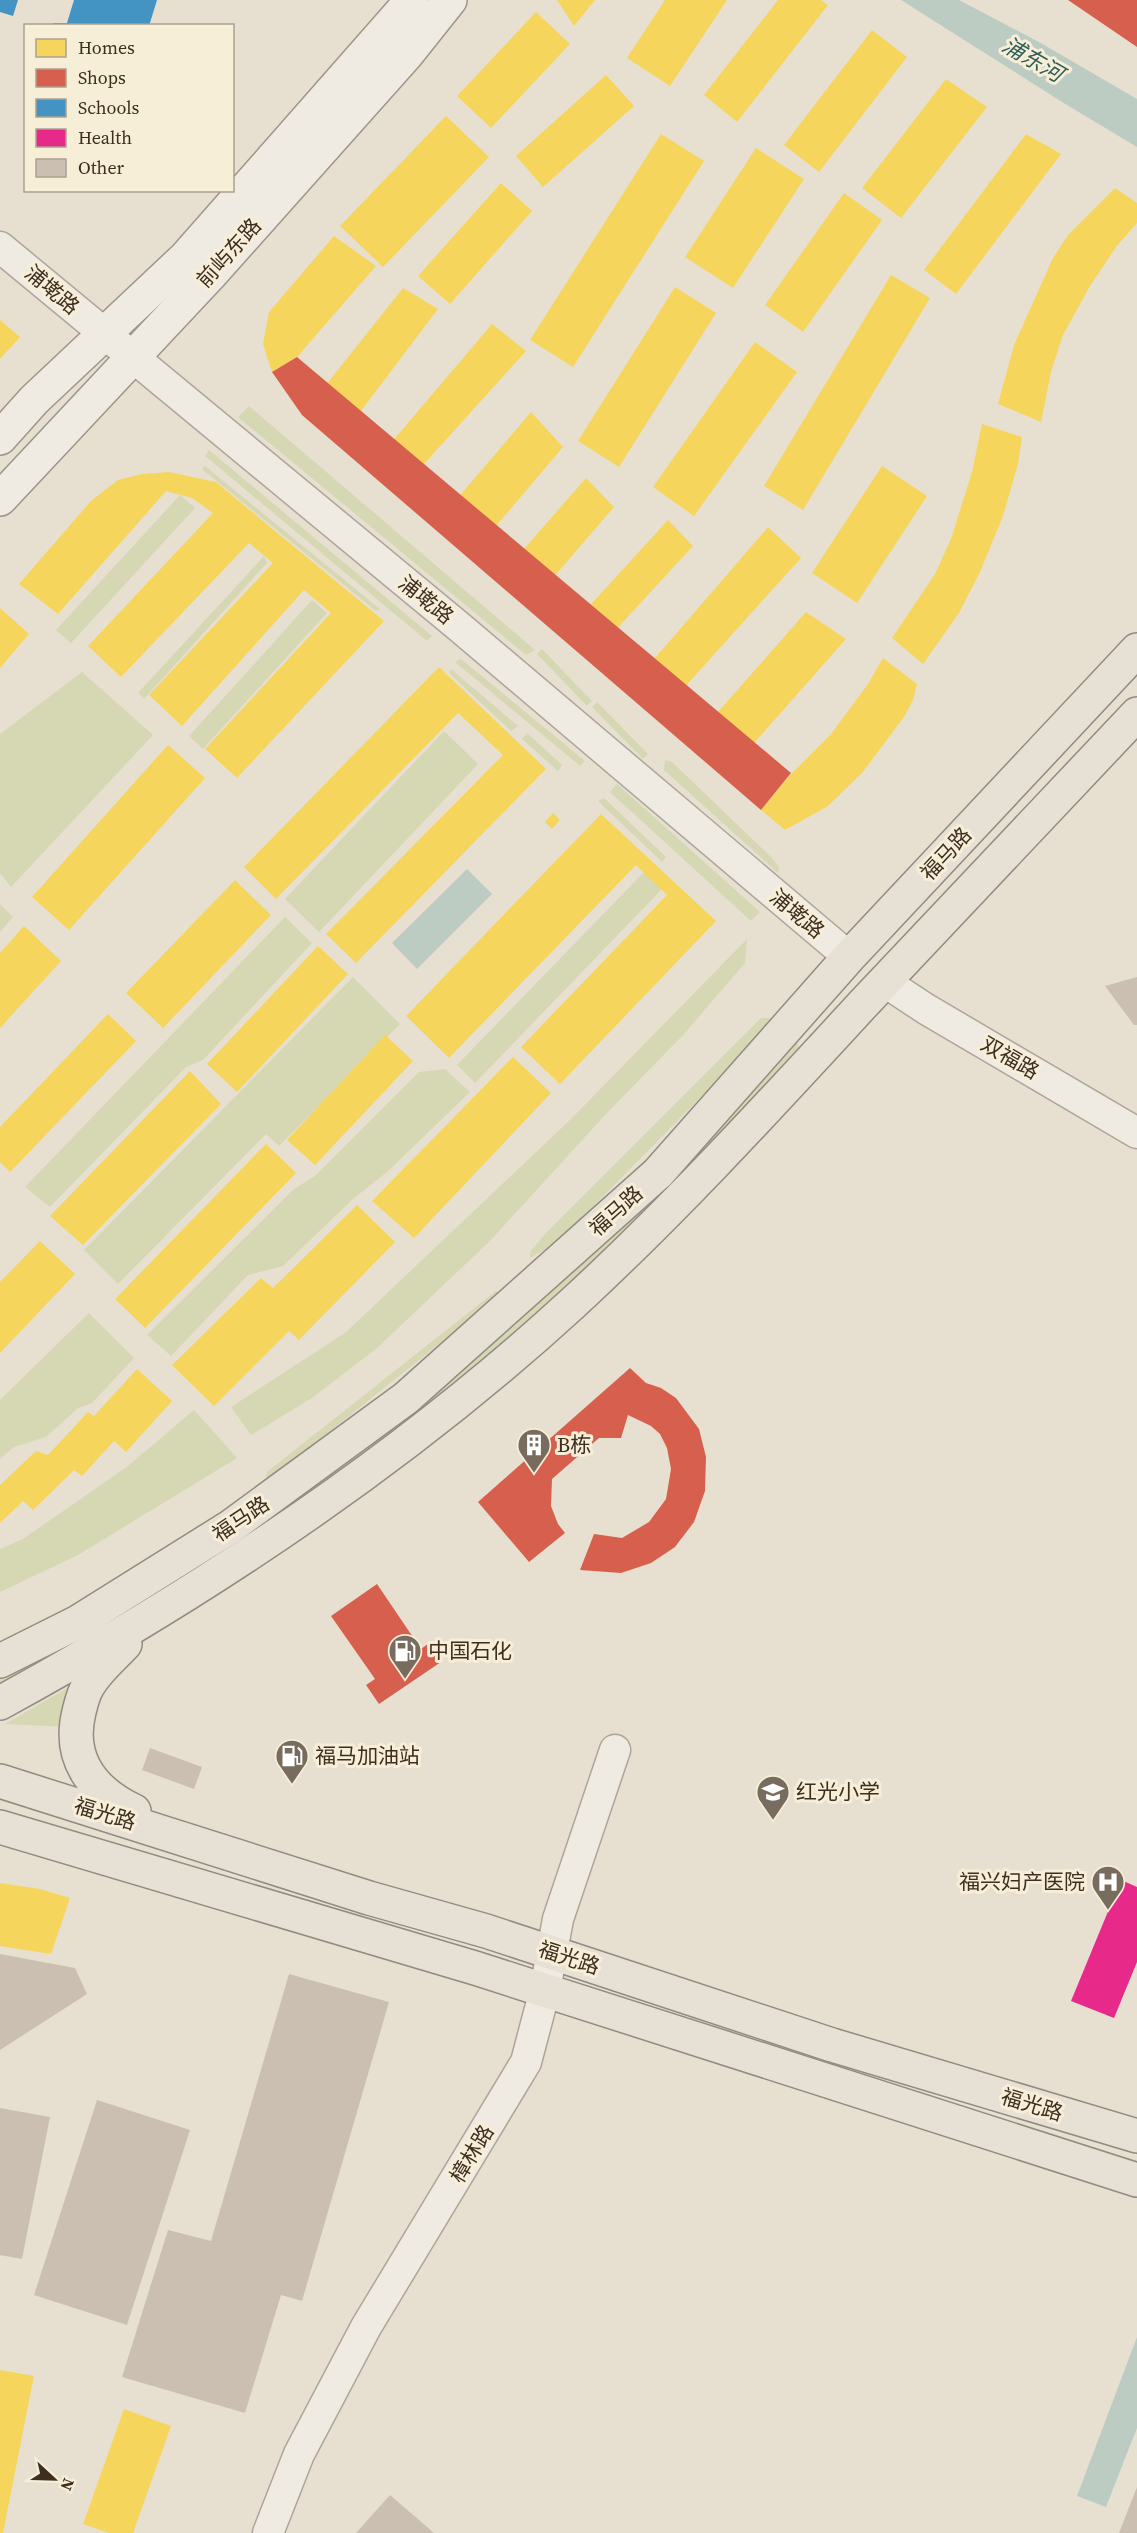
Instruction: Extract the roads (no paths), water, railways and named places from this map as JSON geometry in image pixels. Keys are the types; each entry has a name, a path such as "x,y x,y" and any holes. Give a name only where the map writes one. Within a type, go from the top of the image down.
{"main road":[{"name":"前屿东路","path":"0,438 34,400 186,257 412,0"},
{"name":"前屿东路","path":"0,499 260,219 407,54 450,0"},
{"name":"福马路","path":"0,1660 78,1622 230,1527 406,1398 658,1173 849,957 1137,650"},
{"name":"福马路","path":"0,1702 79,1660 309,1516 424,1428 510,1358 573,1303 697,1184 1137,714"},
{"path":"155,1612 86,1688 76,1722 75,1740 88,1777 104,1793 121,1805 195,1841"},
{"path":"0,1637 78,1622"},
{"name":"福光路","path":"0,1781 369,1898 552,1953 832,2045 1137,2136"},
{"name":"福光路","path":"0,1827 545,1990 1137,2180"},
{"path":"0,1837 54,1843"}],"street":[{"name":"浦墘路","path":"0,247 457,625 849,957"},
{"name":"双福路","path":"885,982 926,1009 1137,1133"},
{"name":"樟林路","path":"268,2533 299,2454 356,2346 526,2062 545,1990 558,1920 615,1750"}],"water":[{"name":"浦东河","path":"901,0 959,0 1039,42 1137,99 1137,147 1062,102"},
{"path":"467,869 492,894 417,969 392,943"},
{"path":"1137,2337 1137,2428 1106,2507 1077,2496"}],"place":[{"name":"B栋","path":"534,1474"},
{"name":"中国石化","path":"405,1680"},
{"name":"福马加油站","path":"292,1785"},
{"name":"红光小学","path":"773,1821"},
{"name":"福兴妇产医院","path":"1108,1911"}]}
